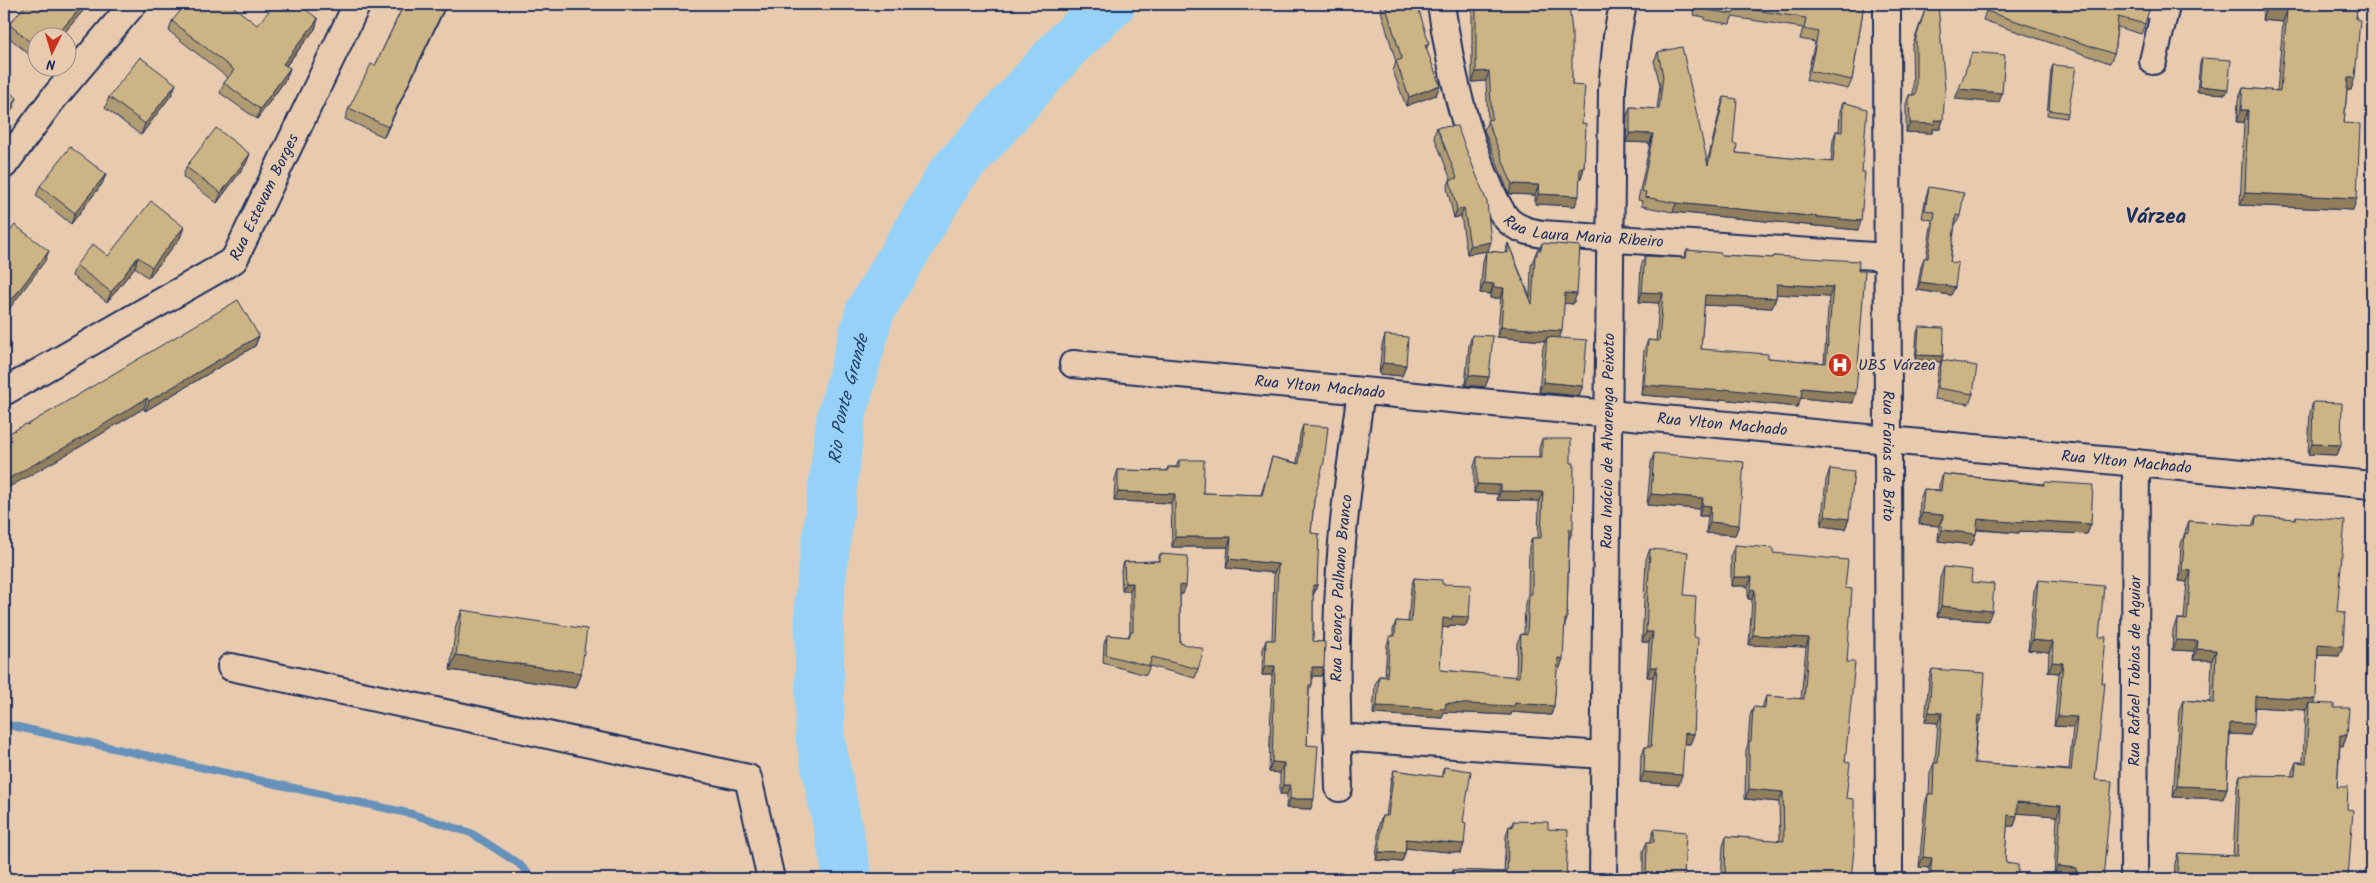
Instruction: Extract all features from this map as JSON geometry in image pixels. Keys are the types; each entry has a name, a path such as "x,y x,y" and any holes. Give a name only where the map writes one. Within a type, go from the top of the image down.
{"street":[{"path":"4,165 52,100 133,4"},
{"name":"Rua Estevam Borges","path":"4,392 234,260 356,4"},
{"name":"Rua Laura Maria Ribeiro","path":"1441,4 1453,73 1464,121 1482,171 1497,203 1510,222 1523,230 1542,234 1888,257"},
{"name":"Rua Inácio de Alvarenga Peixoto","path":"1603,879 1612,89 1617,36 1623,4"},
{"name":"Rua Farias de Brito","path":"1887,4 1889,879"},
{"path":"2147,4 2165,10 2153,61"},
{"name":"Rua Ylton Machado","path":"1072,364 2372,485"},
{"name":"Rua Leonço Palhano Branco","path":"1339,788 1337,738 1339,586 1345,514 1361,391"},
{"name":"Rua Rafael Tobias de Aguiar","path":"2134,879 2136,463"},
{"path":"231,667 748,778 770,879"},
{"path":"1337,738 1604,755"}],"building":[{"path":"27,4 84,4 63,28 28,28 28,40 9,24"},
{"path":"186,4 230,4 257,25 275,4 299,4 318,19 283,64 290,68 260,109 224,83 234,70 172,21"},
{"path":"404,4 446,4 388,127 349,108 371,64 375,66"},
{"path":"1385,4 1417,4 1429,43 1425,45 1440,85 1409,97 1396,61 1402,59"},
{"path":"1476,4 1569,4 1572,32 1572,85 1585,86 1582,123 1586,124 1584,168 1580,168 1579,196 1538,194 1539,185 1512,184 1487,120 1492,119 1489,71 1476,72"},
{"path":"1697,4 1864,4 1852,80 1810,71 1818,32 1804,29 1806,18 1735,7 1733,14 1708,10 1709,7"},
{"path":"1927,4 1938,4 1945,89 1943,120 1935,120 1935,124 1910,123 1909,95 1916,95 1916,38"},
{"path":"1989,4 2141,4 2149,10 2145,24 2118,17 2114,54 1986,11"},
{"path":"2267,4 2357,4 2356,19 2360,20 2355,78 2348,78 2344,123 2360,124 2357,198 2245,193 2248,110 2241,110 2243,88 2280,91 2287,10 2266,8"},
{"path":"1682,47 1708,165 1724,97 1737,99 1733,144 1737,144 1736,153 1833,162 1836,131 1842,132 1843,102 1867,109 1862,172 1865,172 1861,221 1676,203 1645,197 1646,192 1642,191 1653,134 1630,133 1630,107 1659,109 1663,76 1658,52"},
{"path":"1972,52 2005,55 2002,93 1959,89"},
{"path":"140,57 176,84 145,124 109,97"},
{"path":"2202,58 2231,60 2228,89 2199,86"},
{"path":"2053,65 2076,67 2068,113 2049,110"},
{"path":"4,88 17,98 4,115"},
{"path":"1457,126 1487,202 1491,242 1470,246 1464,208 1457,210 1450,180 1457,178 1437,127"},
{"path":"216,128 250,154 221,193 186,167"},
{"path":"70,147 106,174 75,213 40,186"},
{"path":"1929,187 1964,193 1960,216 1956,215 1950,262 1958,263 1955,287 1920,282 1924,258 1928,258 1935,212 1925,210"},
{"path":"151,201 184,227 152,267 138,257 111,292 76,265 93,244 108,256"},
{"path":"15,225 49,251 4,310 4,239"},
{"path":"1508,243 1532,304 1535,255 1537,255 1537,250 1541,250 1542,243 1580,246 1577,294 1565,293 1562,331 1501,327 1504,288 1493,287 1494,284 1484,283 1486,251 1508,253"},
{"path":"1687,250 1721,253 1721,255 1859,261 1858,271 1865,271 1856,393 1802,388 1801,397 1724,389 1724,391 1644,385 1648,340 1659,341 1663,293 1642,292 1645,256 1686,258","holes":["1777,284 1833,287 1826,363 1768,358 1768,354 1701,349 1705,295 1776,298"]},
{"path":"238,300 259,336 149,401 147,398 82,438 4,481 4,436 27,425"},
{"path":"4,311 9,315 4,322"},
{"path":"1919,327 1944,328 1943,356 1917,355"},
{"path":"1385,335 1408,337 1406,365 1383,363"},
{"path":"1472,335 1493,336 1489,377 1469,375"},
{"path":"1547,337 1587,340 1583,386 1543,382"},
{"path":"1942,360 1977,366 1973,394 1937,388"},
{"path":"2313,402 2342,403 2341,445 2312,444"},
{"path":"1303,425 1328,427 1324,462 1314,500 1311,533 1319,534 1317,585 1313,585 1313,641 1325,642 1324,667 1312,667 1312,685 1309,685 1307,745 1318,746 1314,799 1290,799 1290,785 1283,785 1284,763 1272,762 1275,666 1265,666 1266,640 1275,640 1278,564 1229,559 1231,537 1175,537 1175,494 1118,492 1118,470 1168,471 1168,467 1179,468 1179,460 1204,460 1203,493 1262,495 1272,457 1299,464"},
{"path":"1542,439 1571,439 1571,463 1574,463 1573,529 1569,529 1567,619 1565,619 1563,659 1558,658 1554,706 1515,703 1514,706 1446,703 1445,709 1377,706 1379,676 1387,677 1390,636 1395,636 1396,621 1411,622 1414,578 1442,580 1442,584 1471,585 1469,617 1452,616 1452,619 1443,618 1440,670 1519,677 1521,634 1527,635 1529,594 1532,594 1532,538 1541,538 1543,492 1501,491 1501,485 1477,484 1477,457 1542,458"},
{"path":"1654,453 1744,462 1739,525 1710,522 1711,506 1702,505 1703,498 1651,494"},
{"path":"1830,469 1854,472 1849,519 1825,516"},
{"path":"1943,474 2044,485 2045,482 2093,485 2091,524 2023,520 2023,523 1978,519 1976,534 1942,530 1943,515 1922,513 1924,489 1941,491"},
{"path":"2256,516 2296,519 2296,516 2345,521 2337,611 2345,612 2343,646 2318,644 2316,699 2255,696 2254,724 2230,723 2227,788 2177,786 2183,700 2214,703 2216,650 2197,649 2198,641 2176,640 2177,619 2187,620 2191,571 2182,570 2185,533 2188,534 2189,521 2255,526"},
{"path":"1735,545 1773,548 1773,553 1848,560 1845,588 1852,589 1847,662 1855,662 1845,762 1850,763 1846,798 1854,799 1854,849 1851,879 1725,879 1726,836 1784,841 1783,792 1749,789 1749,741 1751,741 1753,707 1765,708 1766,696 1804,699 1809,638 1753,635 1755,590 1751,589 1752,577 1734,577"},
{"path":"1650,549 1688,552 1684,595 1696,596 1694,637 1698,638 1694,734 1685,733 1682,775 1644,772 1645,747 1651,747 1657,667 1650,667 1653,632 1646,632"},
{"path":"1160,554 1188,556 1186,586 1180,585 1180,643 1204,649 1198,669 1152,657 1149,666 1106,655 1107,635 1129,637 1131,631 1133,631 1133,583 1125,583 1124,562 1160,561"},
{"path":"1944,567 1972,570 1971,582 1994,584 1992,611 1941,606"},
{"path":"2038,580 2104,586 2099,637 2106,637 2102,683 2105,683 2095,780 2112,781 2103,879 2076,879 2077,868 2057,866 2061,806 2017,802 2017,816 2008,815 2005,857 2006,863 2018,865 2018,879 1930,879 1932,858 1923,857 1928,794 1933,794 1934,763 1938,763 1942,713 1929,712 1932,669 1985,673 1982,716 1978,715 1974,763 2071,771 2077,717 2058,716 2063,663 2052,662 2053,642 2032,640"},
{"path":"462,610 587,629 581,673 456,655"},
{"path":"2309,703 2334,704 2334,708 2349,708 2347,735 2340,735 2337,787 2348,787 2347,809 2353,810 2348,879 2178,879 2178,853 2237,856 2240,775 2295,776 2296,762 2306,763"},
{"path":"1444,767 1471,771 1463,822 1466,823 1464,844 1406,839 1405,853 1379,852 1382,816 1388,816 1394,770 1443,777"},
{"path":"1513,821 1548,822 1548,829 1568,830 1566,879 1452,879 1453,870 1507,872 1509,826 1513,827"},
{"path":"1654,829 1686,832 1684,879 1646,879 1647,842 1654,842"}],"waterway":[{"name":"Rio Ponte Grande","path":"848,879 820,737 819,600 841,418 870,311 951,175 1068,44 1111,4"},
{"path":"4,724 412,814 471,833 519,864 534,879"}],"place":[{"name":"UBS Várzea","path":"1840,365"}],"district":[{"name":"Várzea","path":"2156,217"}]}
